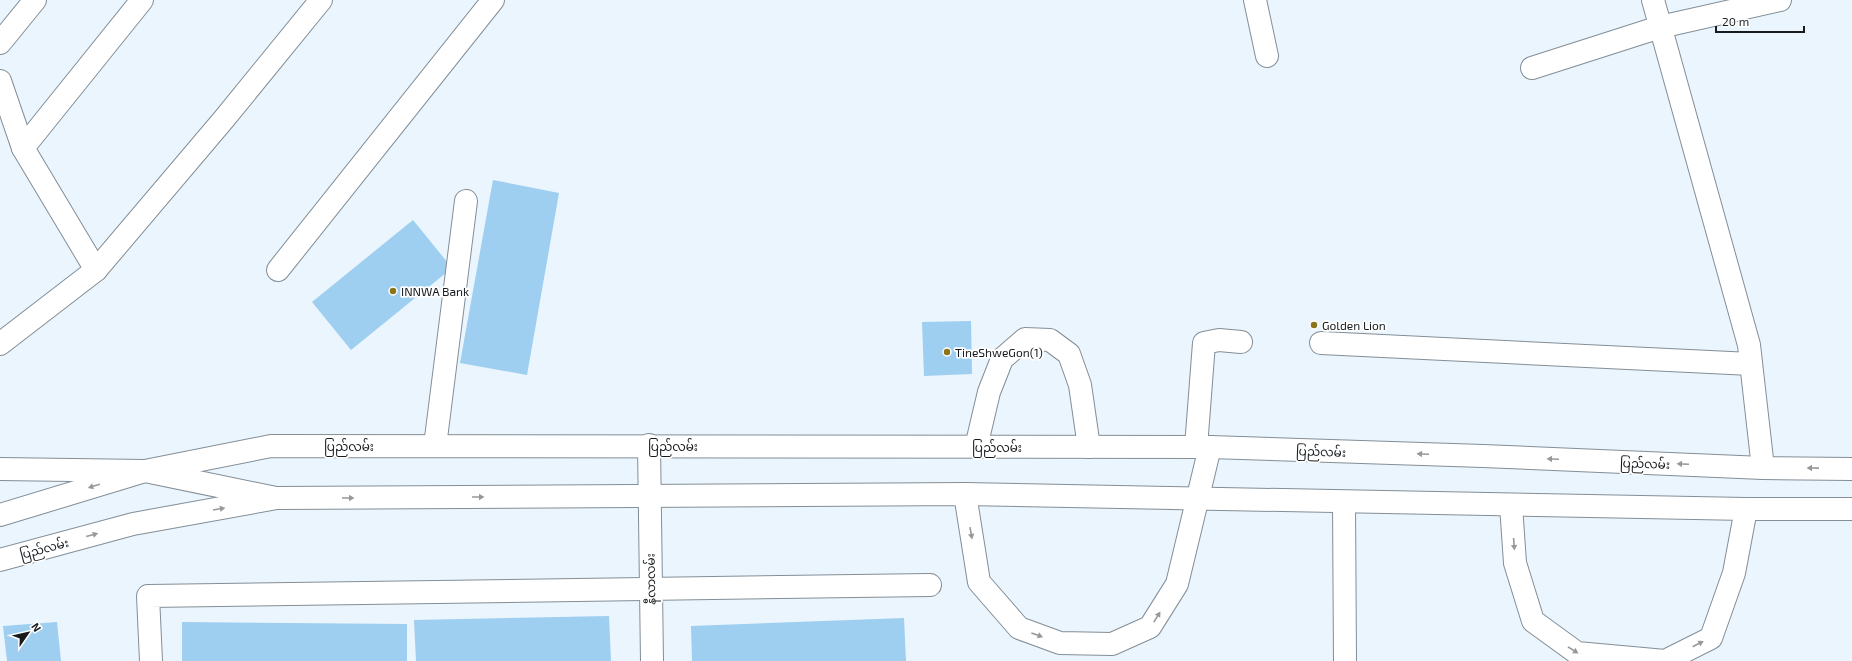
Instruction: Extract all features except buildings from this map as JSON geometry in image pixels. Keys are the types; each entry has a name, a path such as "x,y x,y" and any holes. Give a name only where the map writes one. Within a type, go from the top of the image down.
{"main road":[{"path":"0,43 35,0"},
{"path":"23,148 142,0"},
{"path":"0,344 96,270 219,125 321,0"},
{"path":"278,270 494,0"},
{"path":"1255,0 1267,56"},
{"path":"1652,0 1749,345 1763,468"},
{"path":"1532,68 1660,26 1780,0"},
{"path":"0,81 23,148 96,270"},
{"path":"434,446 466,201"},
{"path":"976,447 989,392 1002,359 1025,339 1050,340 1070,354 1080,384 1089,447"},
{"path":"965,494 979,582 1019,628 1060,643 1112,644 1150,627 1177,584 1197,499 1203,447 1204,343 1219,340 1241,342"},
{"path":"1321,343 1751,364"},
{"name":"ပြည်လမ်း","path":"0,515 145,471 271,446 649,445 1203,447 1484,456 1763,468 1852,468"},
{"name":"နီလာလမ်း","path":"649,445 648,497 652,661"},
{"path":"0,469 145,471"},
{"name":"ပြည်လမ်း","path":"145,471 277,498"},
{"name":"ပြည်လမ်း","path":"0,560 133,524 277,498 965,494 1746,509 1852,509"},
{"path":"1344,502 1345,661"},
{"path":"1511,505 1515,563 1533,621 1577,654 1665,661 1711,638 1734,573 1746,509"},
{"path":"151,661 148,596 930,585"}],"place":[{"name":"INNWA Bank","path":"393,291"},
{"name":"Golden Lion","path":"1314,325"},
{"name":"TineShweGon(1)","path":"947,352"}]}
